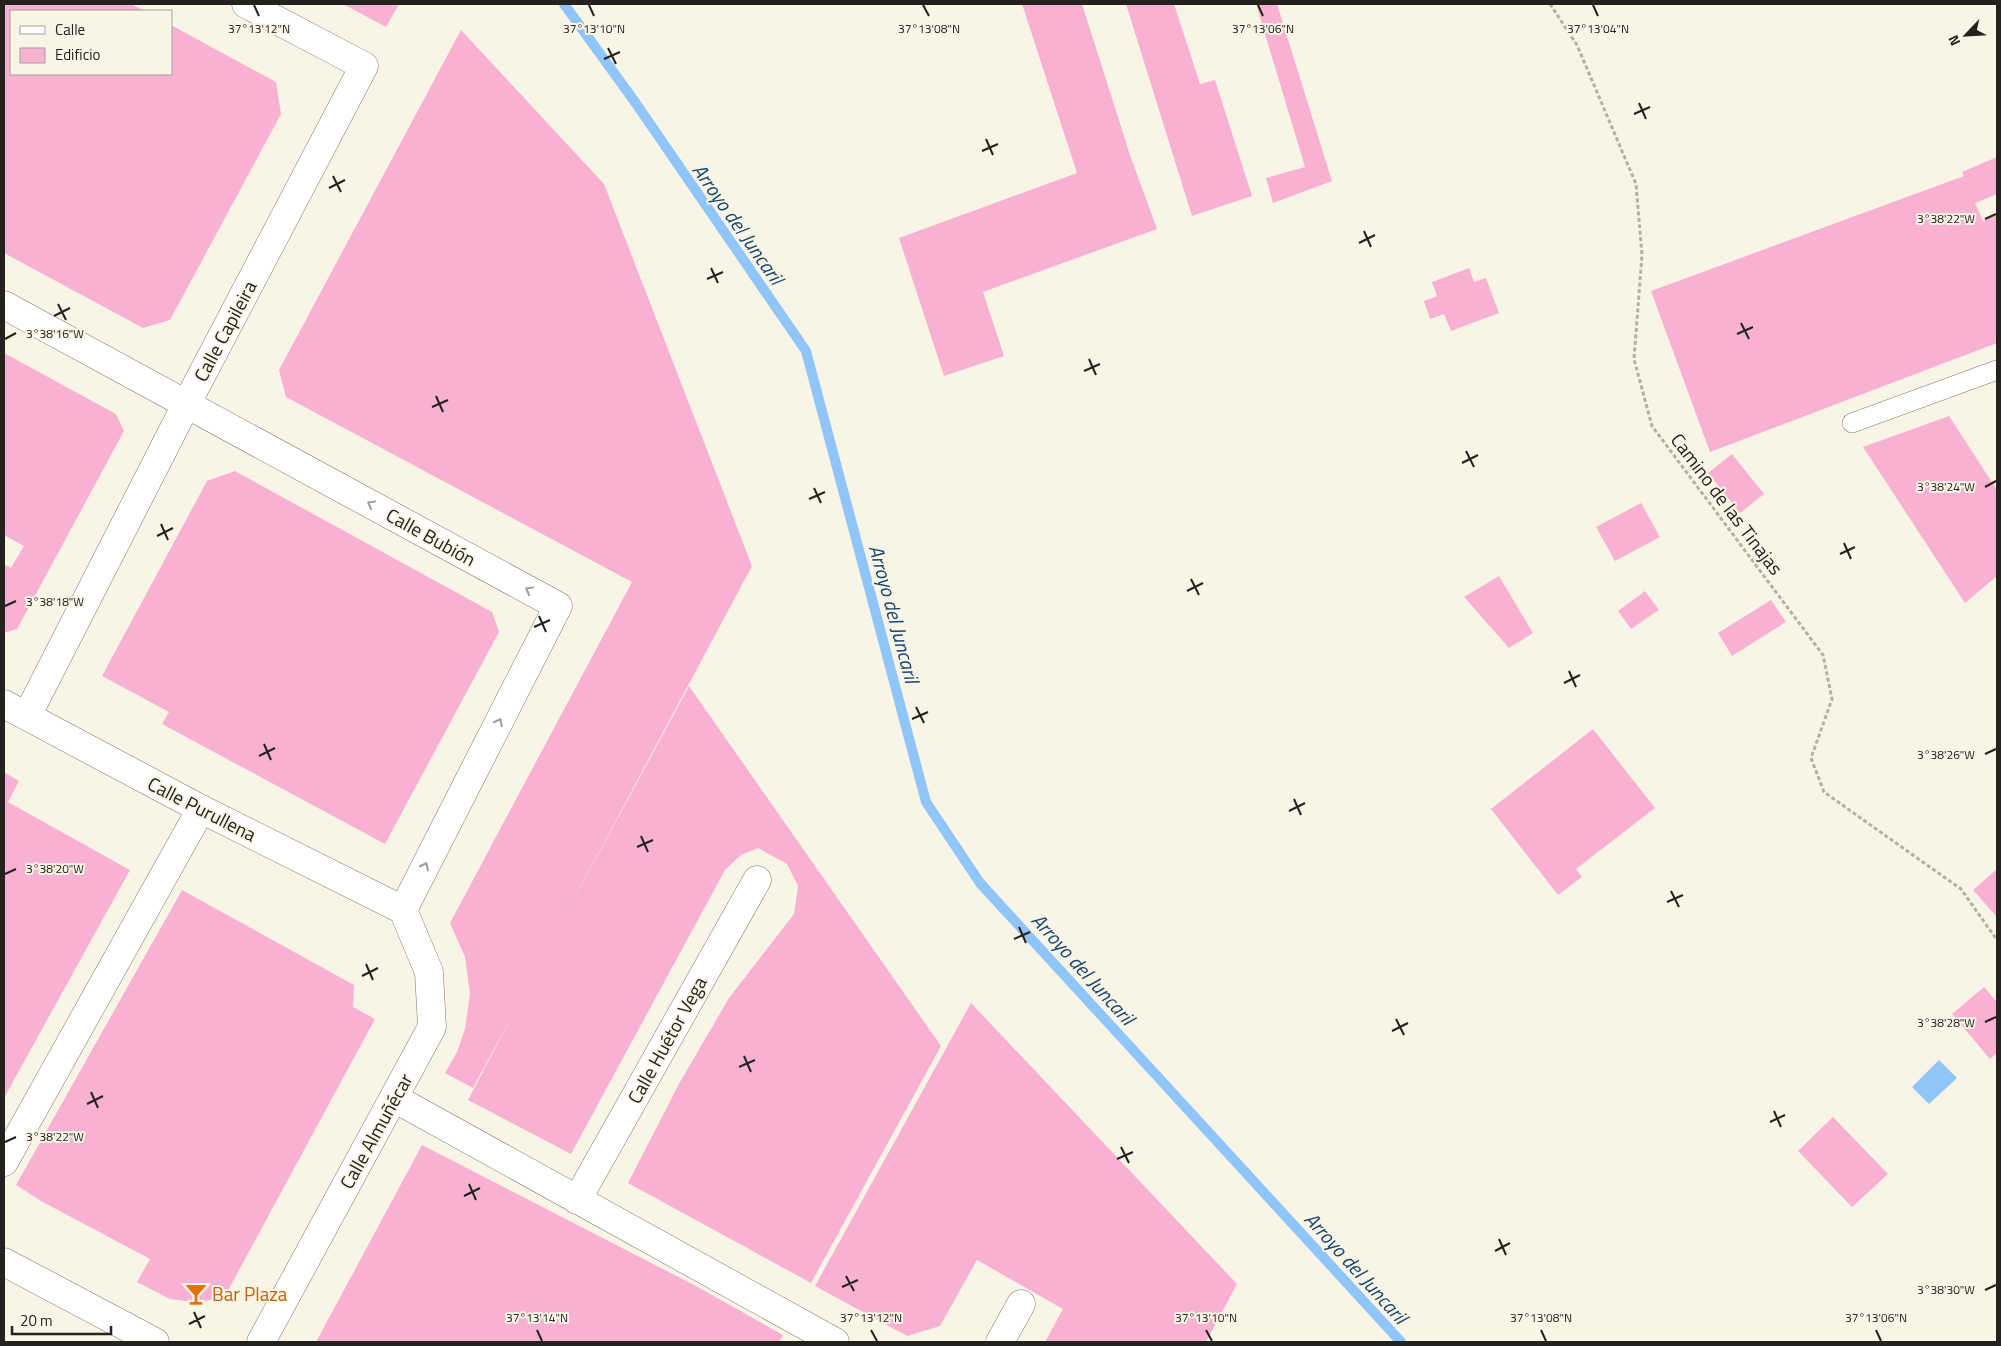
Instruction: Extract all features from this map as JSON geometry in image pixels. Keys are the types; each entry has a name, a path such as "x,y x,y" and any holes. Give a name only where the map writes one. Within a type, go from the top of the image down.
{"street":[{"name":"Calle Capileira","path":"15,710 187,403 364,66 246,4"},
{"name":"Calle Bubión","path":"4,305 558,606 402,910"},
{"name":"Calle Purullena","path":"15,710 201,809 402,910"},
{"path":"4,1162 201,809"},
{"name":"Calle Huétor Vega","path":"577,1200 757,880"},
{"name":"Calle Almuñécar","path":"261,1342 432,1027 429,972 402,910"},
{"path":"394,1098 835,1342"},
{"path":"4,1262 155,1342"},
{"path":"1000,1342 1021,1304"}],"lane":[{"path":"1852,423 1997,370"}],"path":[{"name":"Camino de las Tinajas","path":"1550,4 1577,45 1636,184 1642,255 1634,359 1652,426 1823,655 1832,699 1811,758 1824,792 1961,889 1997,940"}],"water":[{"path":"1939,1060 1957,1078 1929,1104 1912,1087"}],"building":[{"path":"4,4 131,4 143,10 10,10 10,75 172,75 172,26 276,82 281,114 170,320 143,328 4,253"},
{"path":"343,4 399,4 386,27"},
{"path":"1022,4 1082,4 1130,155 1157,229 983,292 1004,356 944,376 899,238 1077,173"},
{"path":"1126,4 1174,4 1200,84 1215,80 1252,196 1192,216"},
{"path":"1256,4 1277,4 1332,181 1273,203 1266,178 1305,167"},
{"path":"461,30 604,184 752,566 560,925 689,686 941,1046 811,1283 628,1183 680,1082 729,998 794,914 798,886 787,864 758,848 741,855 725,870 571,1154 468,1100 515,1010 473,1088 445,1073 457,1052 465,1029 470,993 465,957 450,923 632,582 286,397 279,370"},
{"path":"1997,157 1997,194 1975,203 1983,221 1997,215 1997,343 1710,452 1651,291 1964,176 1962,172"},
{"path":"1469,268 1474,282 1486,278 1499,313 1451,331 1444,314 1430,319 1424,301 1437,296 1432,282"},
{"path":"4,353 116,414 124,431 17,629 4,633 4,564 11,568 24,546 4,535"},
{"path":"1949,416 1997,490 1997,576 1965,603 1863,447"},
{"path":"1732,454 1764,494 1740,513 1708,473"},
{"path":"235,471 492,612 499,632 385,844 162,724 169,712 102,676 207,481"},
{"path":"1641,503 1660,537 1615,561 1596,527"},
{"path":"1499,576 1533,633 1509,648 1464,597"},
{"path":"1645,591 1659,610 1631,629 1618,611"},
{"path":"1771,600 1786,622 1732,656 1718,633"},
{"path":"1593,729 1655,808 1576,869 1582,877 1558,895 1491,809"},
{"path":"4,772 19,781 8,802 130,870 4,1098"},
{"path":"1997,869 1997,917 1973,890"},
{"path":"182,890 354,985 353,1007 375,1019 225,1296 199,1303 170,1299 137,1282 150,1259 41,1201 16,1185"},
{"path":"1984,987 1997,1002 1997,1053 1990,1059 1952,1014"},
{"path":"971,1003 1237,1284 1206,1342 1045,1342 1063,1309 977,1260 940,1326 907,1336 815,1286"},
{"path":"1833,1117 1888,1174 1852,1207 1798,1151"},
{"path":"422,1145 696,1286 783,1335 779,1342 316,1342"}],"waterway":[{"name":"Arroyo del Juncaril","path":"564,4 635,102 806,351 926,802 980,883 1401,1342"}],"place":[{"name":"Bar Plaza","path":"196,1294"}]}
